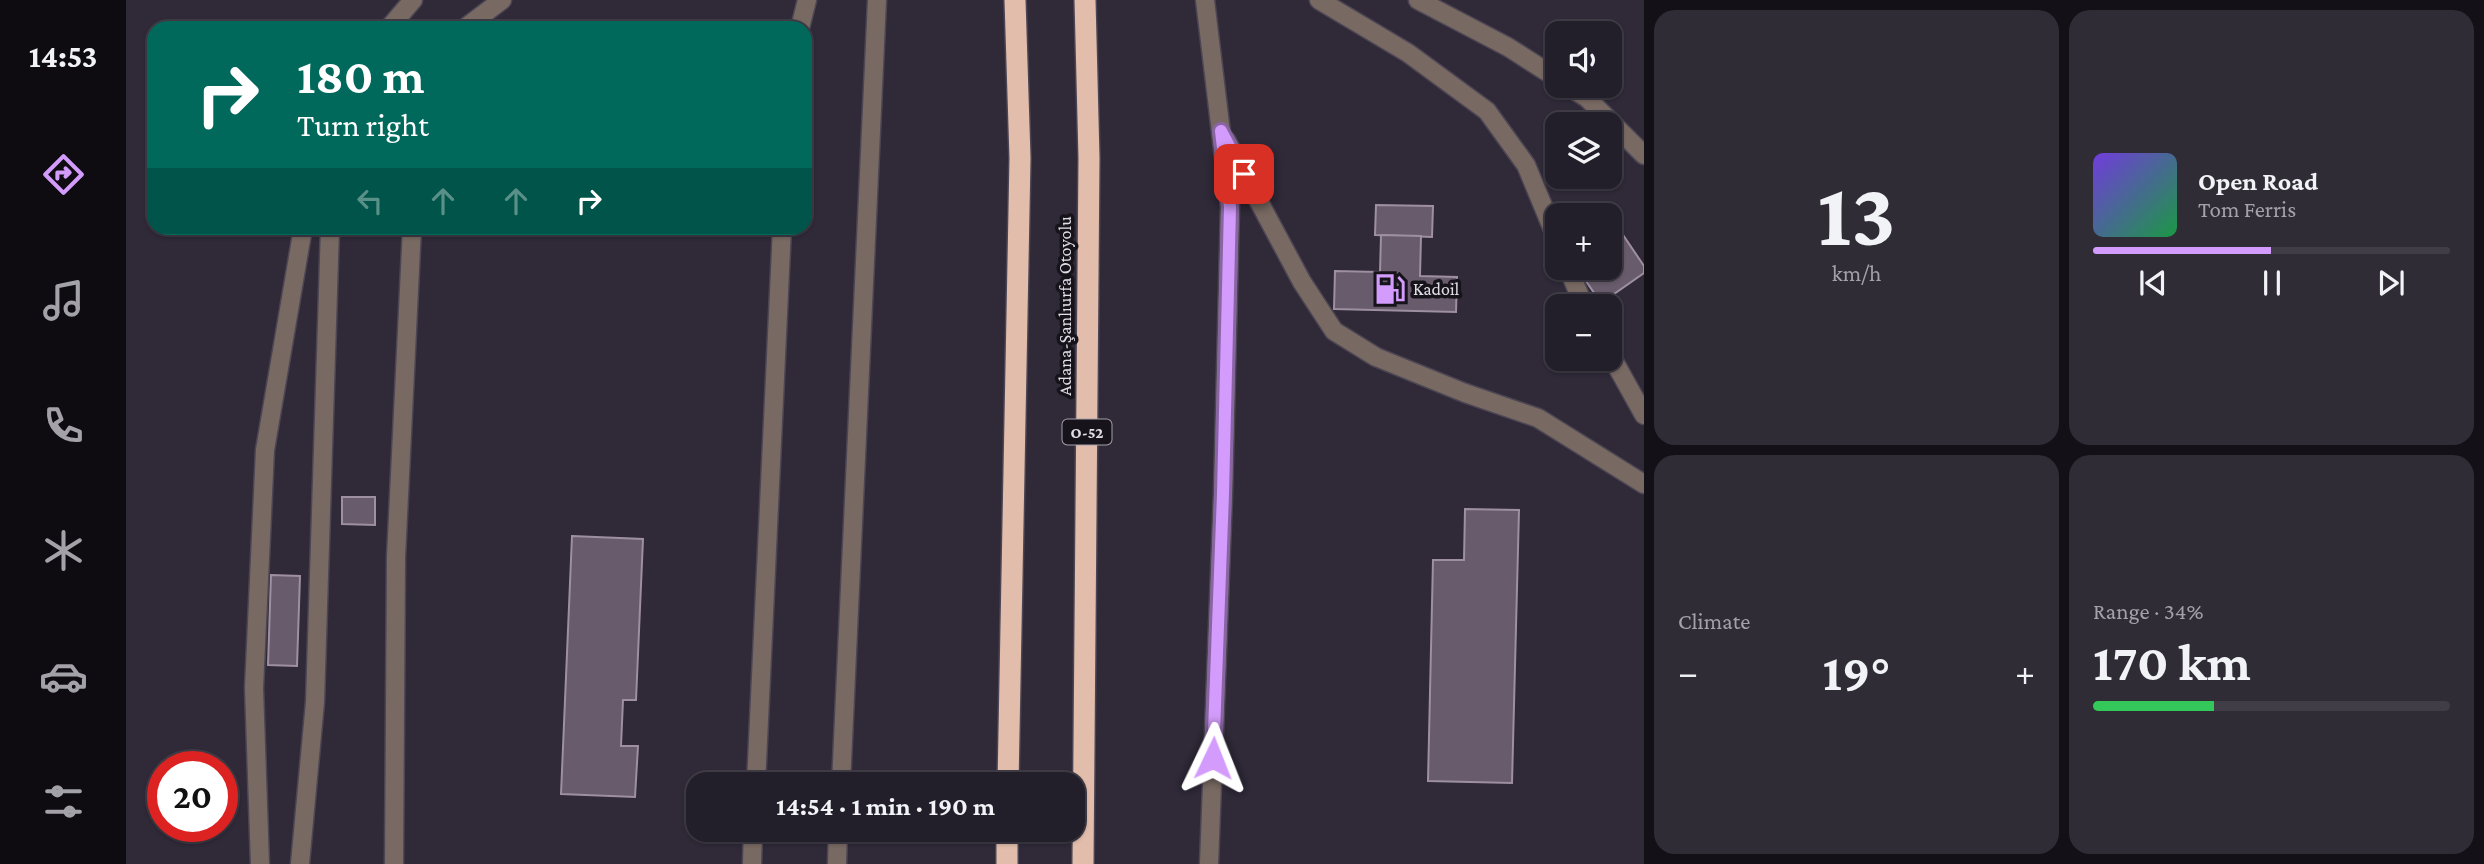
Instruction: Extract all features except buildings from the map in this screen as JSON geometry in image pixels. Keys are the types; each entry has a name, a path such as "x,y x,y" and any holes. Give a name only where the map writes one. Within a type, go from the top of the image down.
{"highway":[{"path":"1008,772 1020,158 1015,0"},
{"name":"Adana-Şanlıurfa Otoyolu","path":"1083,864 1090,158 1085,0"},
{"path":"1007,842 1007,864"}],"lane":[{"path":"395,21 413,0"},
{"path":"474,21 502,0"},
{"path":"802,21 807,0"},
{"path":"842,772 877,0"},
{"path":"1205,0 1230,207 1223,494 1209,864"},
{"path":"1319,0 1408,53 1487,111 1525,165 1545,212"},
{"path":"1418,0 1508,47 1545,71"},
{"path":"1587,98 1644,155"},
{"path":"1221,131 1302,282 1334,331 1376,356 1465,393 1538,418 1644,484"},
{"path":"260,864 254,688 265,450 302,235"},
{"path":"300,864 315,702 330,235"},
{"path":"394,864 396,557 412,235"},
{"path":"756,772 782,235"},
{"path":"1619,371 1644,415"},
{"path":"752,864 753,842"},
{"path":"837,864 838,842"}],"place":[{"name":"Kadoil","path":"1390,289"}],"route":[{"path":"1213,758 1230,207 1221,131 1244,174"}]}
